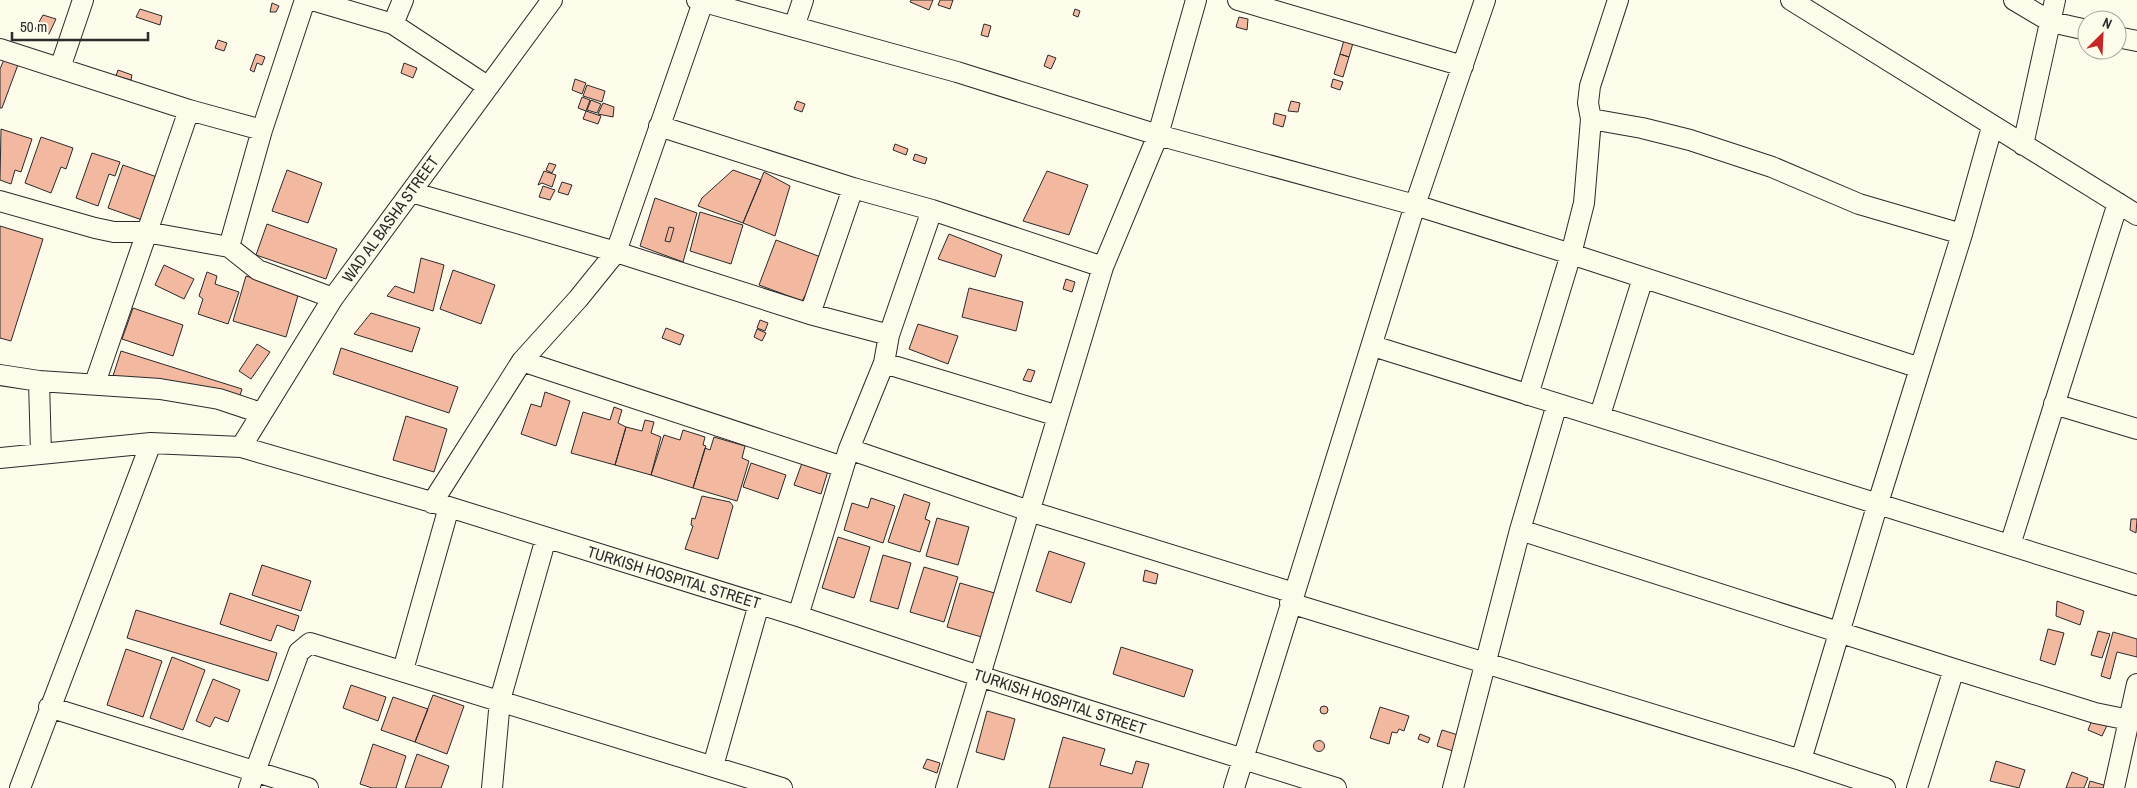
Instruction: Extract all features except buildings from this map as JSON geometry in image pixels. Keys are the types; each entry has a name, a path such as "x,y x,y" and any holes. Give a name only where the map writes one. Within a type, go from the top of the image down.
{"street":[{"path":"60,68 83,0"},
{"path":"229,247 262,130 305,0"},
{"path":"312,0 393,24 487,86"},
{"path":"393,24 403,0"},
{"name":"WAD AL BASHA STREET","path":"241,447 333,298 552,0"},
{"path":"794,27 803,0"},
{"path":"946,788 1103,268 1158,135 1196,0"},
{"path":"1238,0 1463,66"},
{"path":"1234,788 1415,205 1485,0"},
{"path":"1528,394 1571,254 1584,203 1591,119 1588,103 1590,86 1618,0"},
{"path":"1791,0 1992,127 2137,215"},
{"path":"2014,0 2050,22 2077,28"},
{"path":"2023,145 2055,0"},
{"path":"403,670 440,505 522,361 578,299 616,252 700,1 957,72 1158,135 1415,205 1920,368"},
{"path":"0,49 189,110 262,130"},
{"path":"95,383 189,110"},
{"path":"1591,119 1642,128 1690,140 1772,167 1859,204 1962,234"},
{"path":"659,126 853,188 932,210 1103,268"},
{"path":"1802,760 1878,503 1962,234 1992,127"},
{"path":"810,314 853,188"},
{"path":"410,192 616,252 810,314 889,335"},
{"path":"0,201 114,232 146,232 229,247 258,270 333,298"},
{"path":"2010,545 2118,203"},
{"path":"798,616 846,458 884,363 889,335 932,210"},
{"path":"1600,415 1643,278"},
{"path":"1372,346 1557,404 1600,415 2137,584"},
{"path":"522,361 1029,511 1484,663 1802,760 1885,788"},
{"path":"884,363 1058,416"},
{"path":"0,375 39,380 160,389 218,399 261,413"},
{"path":"39,380 41,454"},
{"path":"1453,788 1520,530 1557,404"},
{"path":"2054,404 2137,429"},
{"path":"20,788 49,707 151,443"},
{"name":"TURKISH HOSPITAL STREET","path":"0,458 151,443 241,447 440,505 798,616 979,676 1336,788"},
{"path":"1520,530 1841,631 1954,669 2095,713 2128,720"},
{"path":"492,788 500,700 546,538"},
{"path":"713,766 759,604"},
{"path":"251,779 300,652 304,646 310,643 403,670 782,788"},
{"path":"1917,788 1954,669"},
{"path":"2114,788 2137,684"},
{"path":"49,707 251,779 308,788"}]}
